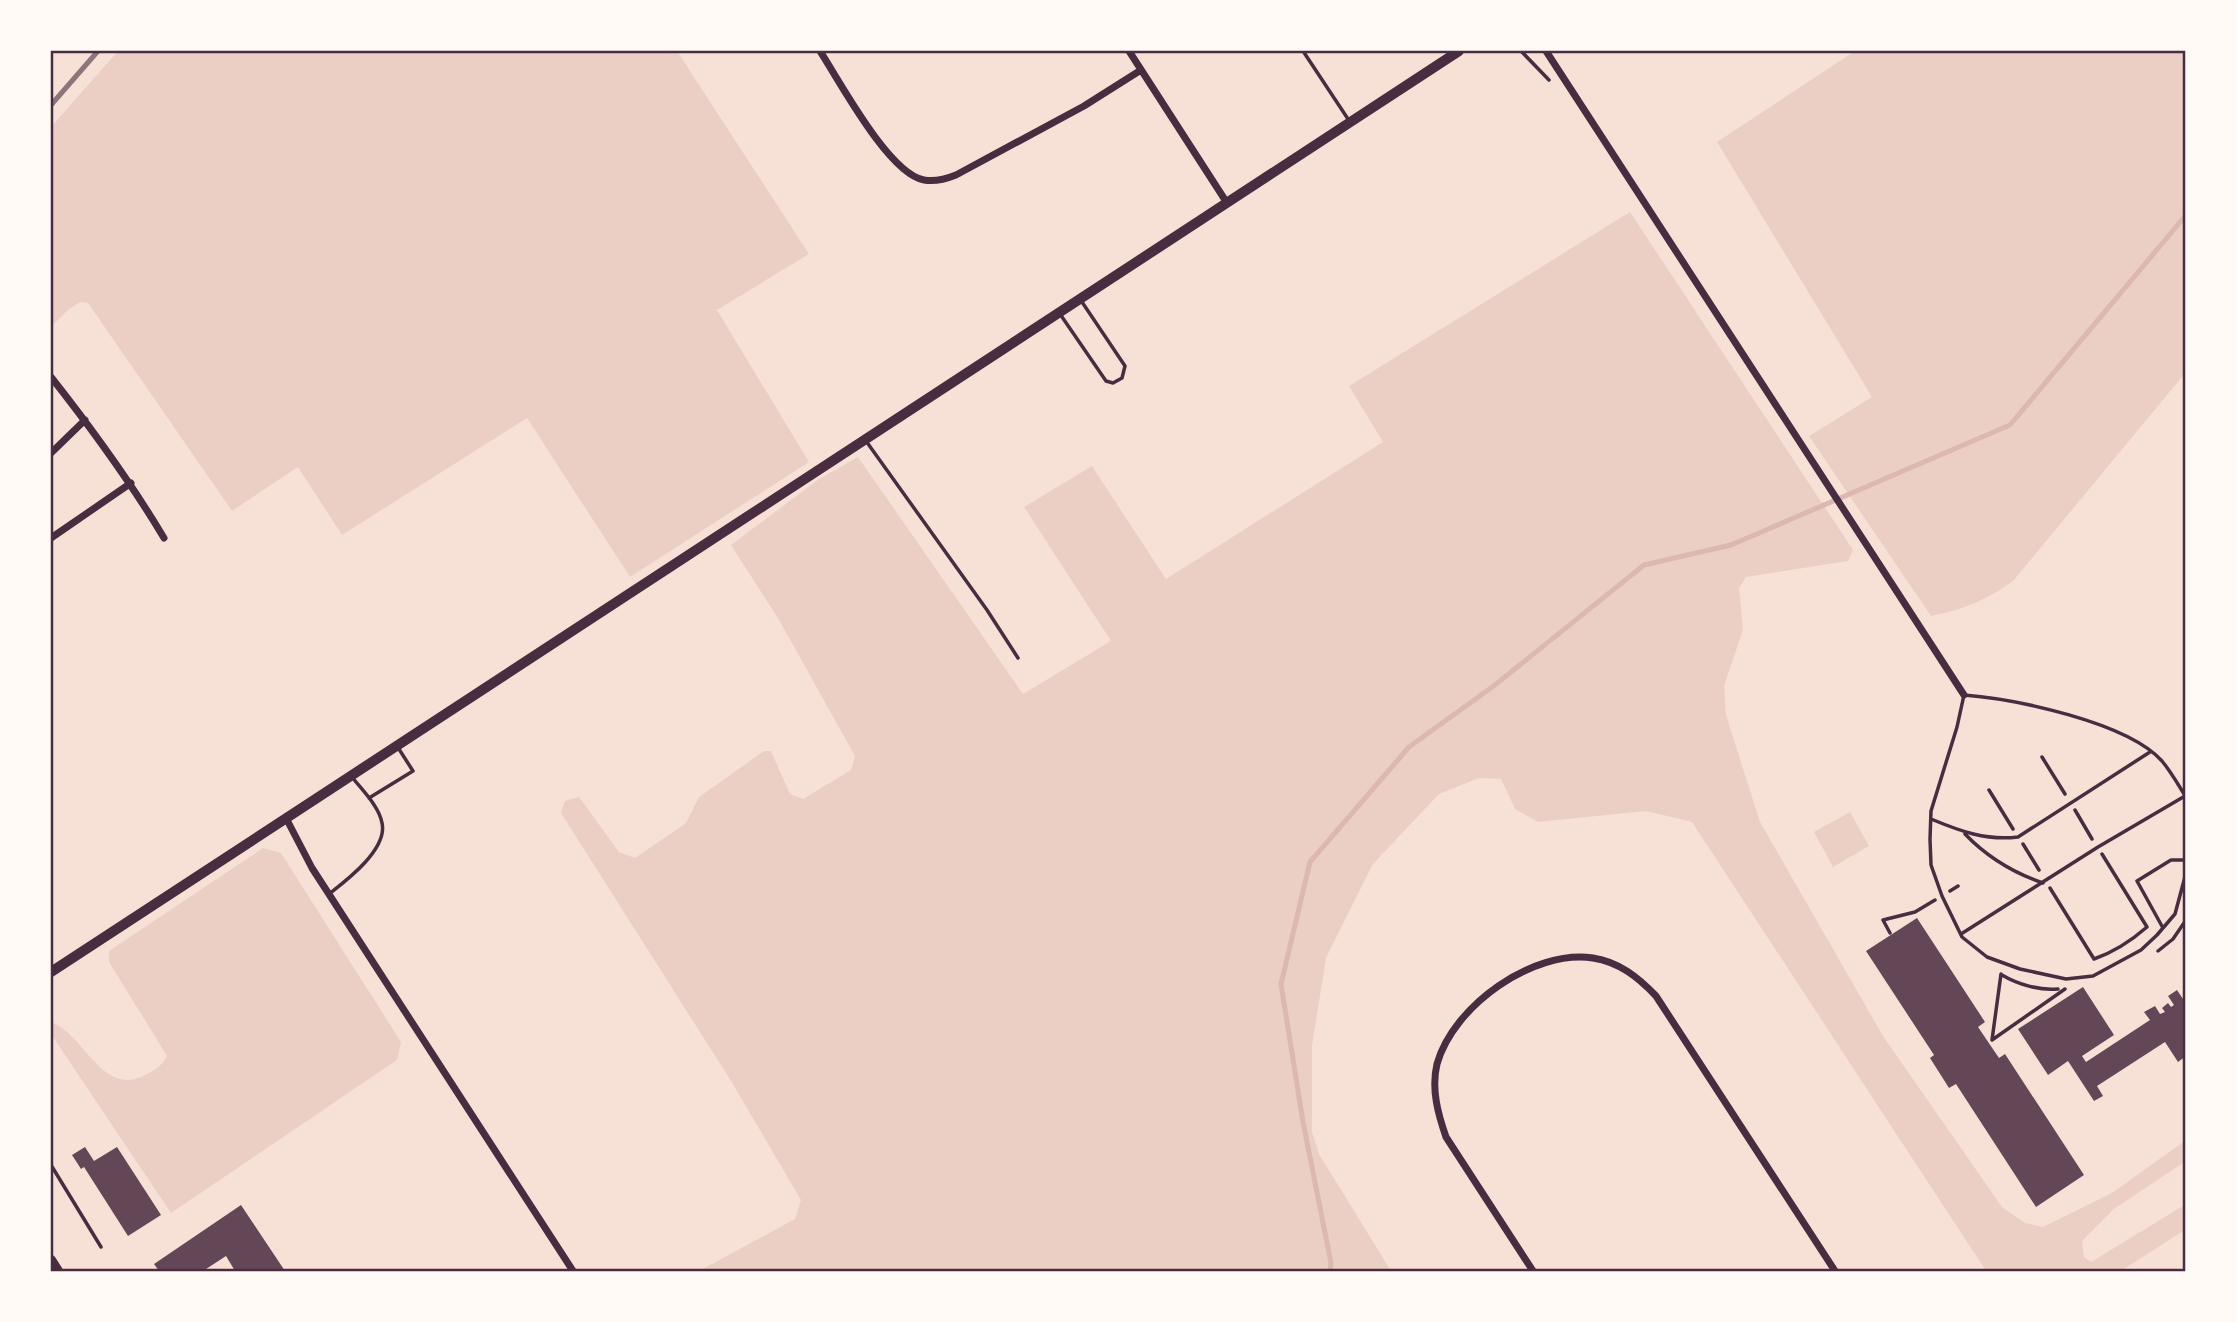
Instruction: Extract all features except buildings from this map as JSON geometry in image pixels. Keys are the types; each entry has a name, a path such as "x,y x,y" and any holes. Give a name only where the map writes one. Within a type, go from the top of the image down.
{"main road":[{"path":"51,971 1460,51"},
{"path":"51,1260 58,1271"}],"street":[{"path":"820,51 887,154 911,175 924,180 942,180 956,175 1084,106 1141,70"},
{"path":"1129,51 1227,203"},
{"path":"1546,51 1964,695"},
{"path":"51,377 131,483 164,538"},
{"path":"51,453 85,419"},
{"path":"51,538 131,483"},
{"path":"286,818 312,868 573,1271"},
{"path":"1533,1271 1446,1137 1438,1114 1435,1089 1437,1066 1446,1041 1458,1022 1477,1003 1508,981 1551,960 1573,956 1594,958 1619,966 1639,979 1656,996 1835,1271"}],"lane":[{"path":"1303,51 1350,122"},
{"path":"1059,312 1106,381 1113,383 1122,378 1125,366 1080,299"},
{"path":"864,440 987,610 1018,659"},
{"path":"1961,934 2098,847 2186,797 2161,760 2129,736 2089,720 1985,697 1964,695 1931,819 1931,864 1942,896 1961,934 1987,957 2020,969 2066,979 2097,974 2141,950 2163,928 2175,914 2186,873"},
{"path":"369,798 413,771 397,746"},
{"path":"1931,819 1964,833 1999,840 2018,837 2150,752"},
{"path":"329,894 356,873 383,834 382,822 369,798 351,776"},
{"path":"1964,833 1982,851 2043,883"},
{"path":"2163,928 2137,881 2171,859 2186,860"},
{"path":"51,1165 101,1247"}],"path":[{"path":"1521,51 1553,85"},
{"path":"1891,933 1883,920 1915,912 1958,886"},
{"path":"1931,893 1935,900"},
{"path":"2001,974 2048,990 2067,988 1992,1040 2001,974"}],"shaded area":[{"path":"118,51 677,51 809,254 717,310 809,462 630,577 527,418 342,535 298,467 232,511 88,303 80,302 51,327 51,127"},
{"path":"1855,51 2186,51 2186,372 2014,580 1974,603 1931,616 1809,436 1872,397 1717,142"},
{"path":"1630,212 1853,550 1848,561 1746,577 1739,588 1743,630 1724,686 1726,715 1760,822 1883,1036 2002,1207 2025,1223 2043,1227 2112,1193 2186,1140 2186,1161 2114,1209 2082,1241 2084,1257 2091,1262 2186,1204 2186,1229 2121,1271 1986,1271 1692,822 1646,811 1538,822 1515,809 1501,779 1479,778 1439,794 1373,864 1326,958 1312,1046 1312,1132 1319,1154 1391,1271 699,1271 795,1219 801,1200 731,1081 561,813 565,801 579,797 619,852 635,858 686,823 699,797 764,751 771,751 790,794 803,799 851,770 855,756 779,620 731,545 819,479 858,457 1023,694 1111,641 1024,507 1092,466 1166,579 1383,442 1349,386"},
{"path":"1850,812 1869,846 1833,867 1814,832"},
{"path":"263,848 281,853 401,1042 397,1060 171,1213 51,1034 51,1022 63,1028 104,1071 116,1078 128,1080 157,1068 167,1056 109,962 109,951"}],"waterway":[{"path":"1330,1271 1331,1263 1303,1122 1281,984 1310,862 1409,747 1495,685 1644,565 1731,545 2010,425 2186,215"}],"railway":[{"path":"51,105 98,51"}]}
